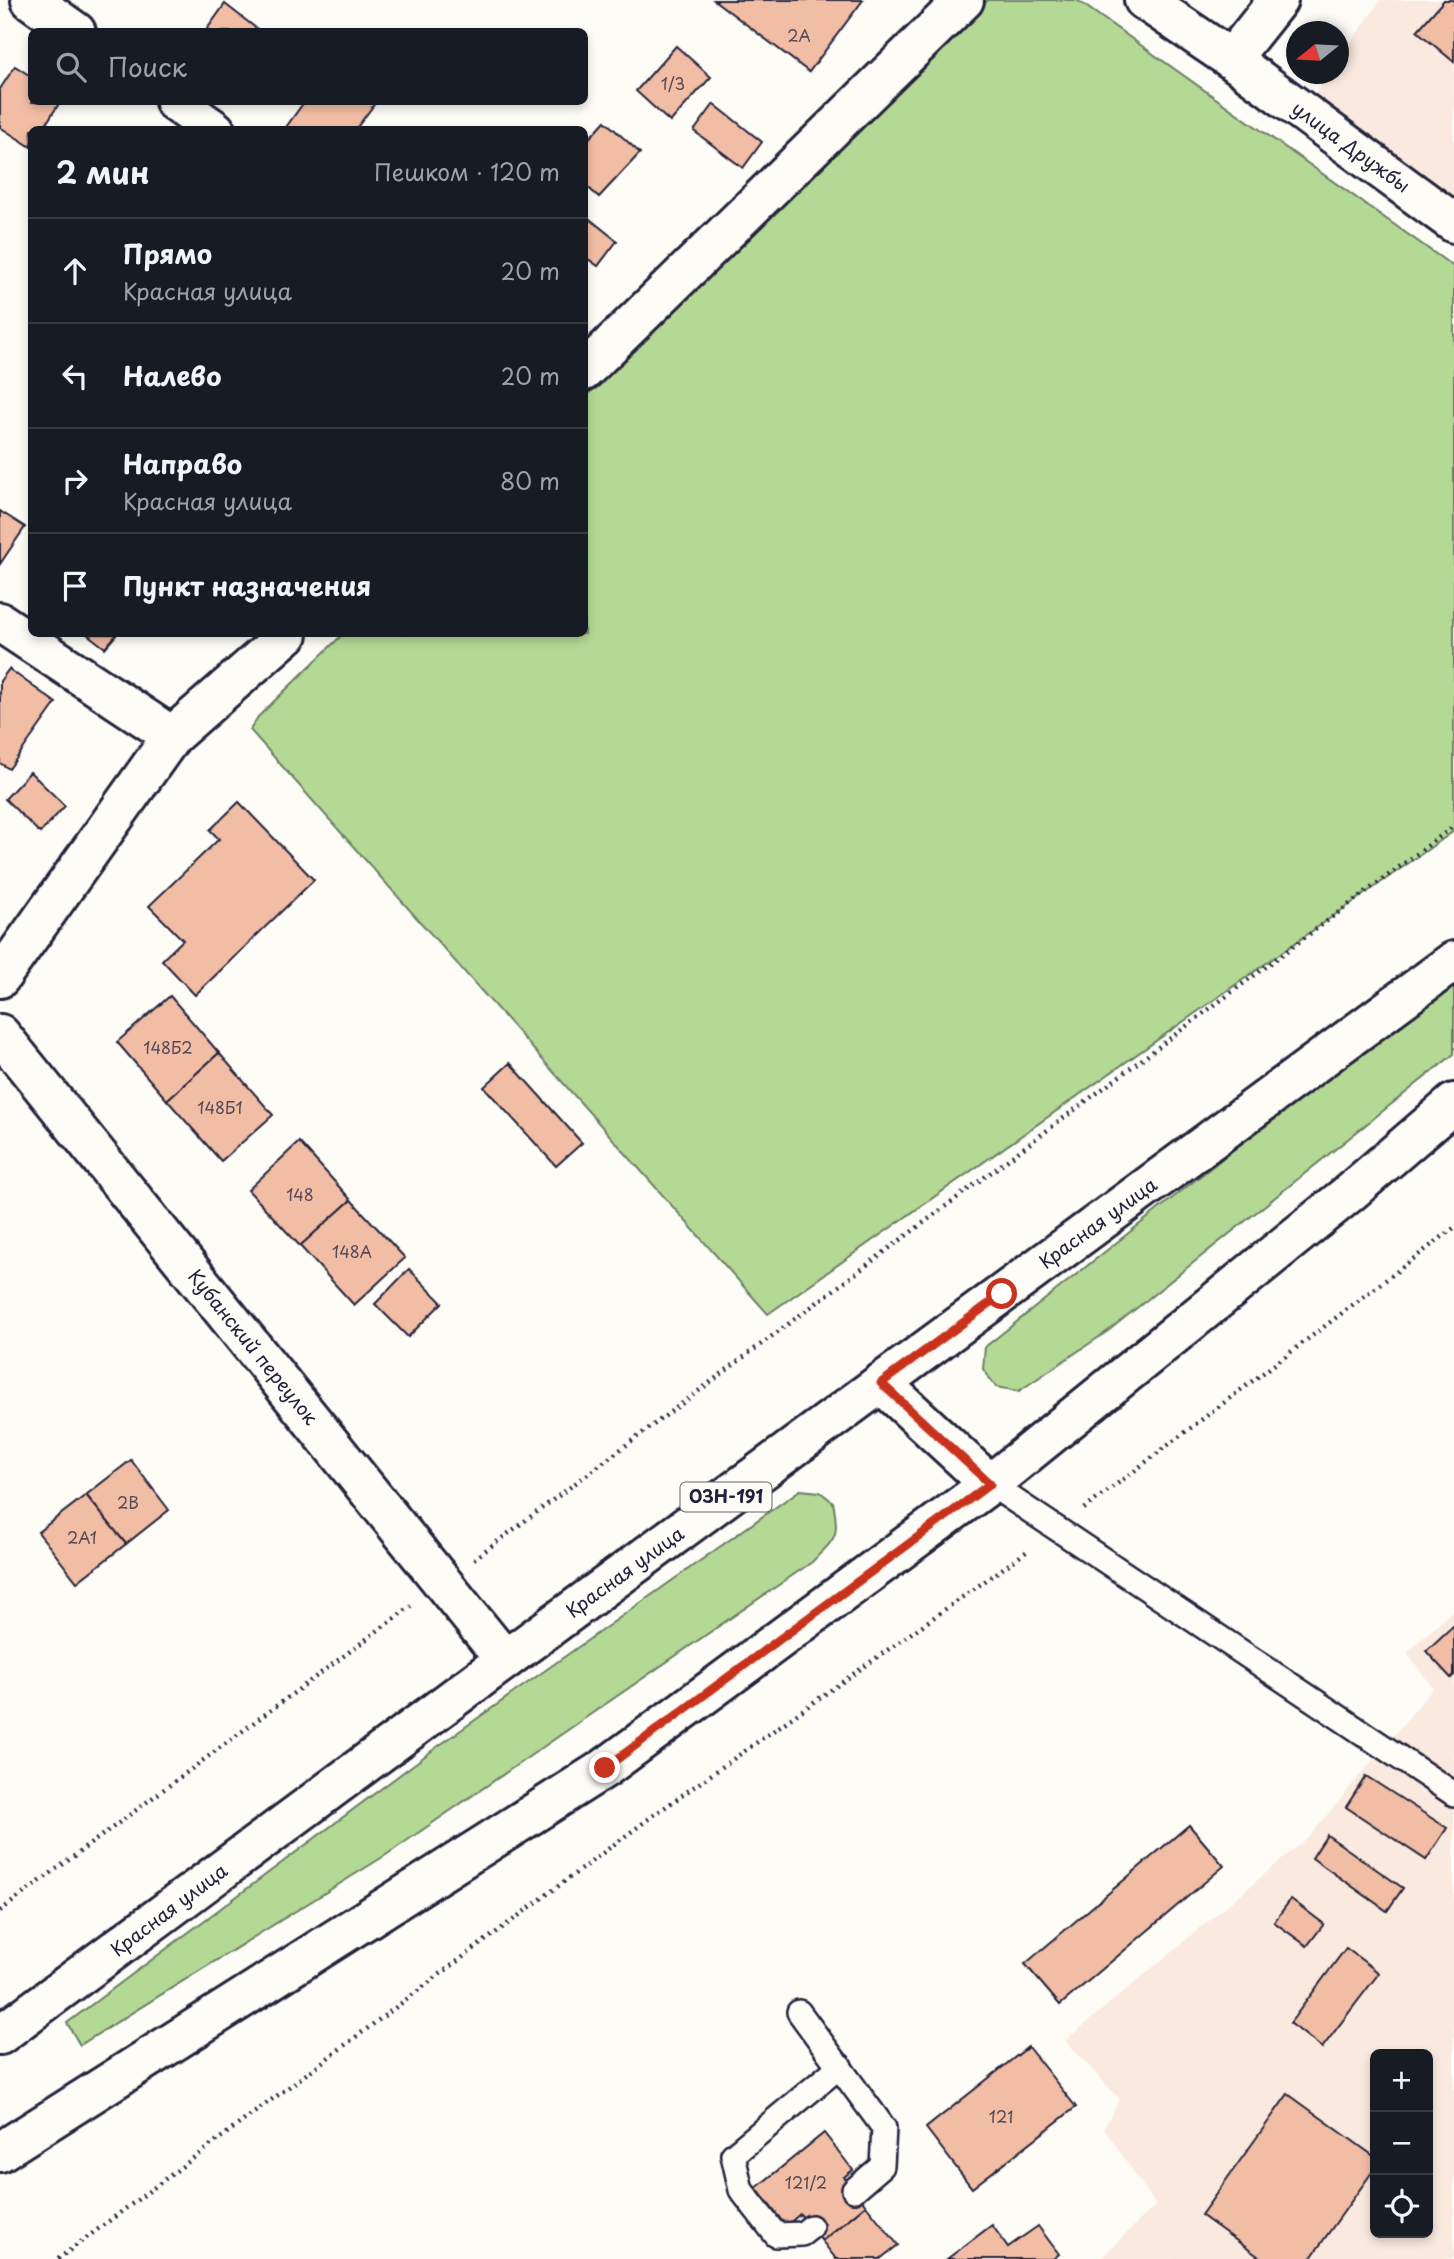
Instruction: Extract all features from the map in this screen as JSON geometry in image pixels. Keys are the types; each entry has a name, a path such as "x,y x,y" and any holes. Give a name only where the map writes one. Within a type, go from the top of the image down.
{"main road":[{"path":"31,0 70,28"},
{"path":"588,367 964,0"},
{"name":"улица Дружбы","path":"1144,0 1231,58 1454,223"},
{"path":"1231,58 1278,0"},
{"path":"179,105 209,126"},
{"path":"0,622 172,736"},
{"path":"0,978 172,736 285,637"},
{"name":"Красная улица","path":"0,2035 1454,961"},
{"name":"Кубанский переулок","path":"0,1034 505,1660"},
{"path":"0,2152 605,1768 990,1484 1347,1195 1454,1103"},
{"path":"881,1383 990,1484"}],"lane":[{"path":"990,1484 1454,1794"},
{"path":"799,2012 884,2128 882,2166 854,2190"},
{"path":"811,2227 802,2234 776,2235 741,2190 733,2155 840,2066"}],"path":[{"path":"0,1911 1454,826"},
{"path":"58,2259 647,1820 1058,1529 1454,1228"}],"shaded area":[{"path":"1381,0 1454,0 1454,204 1309,102 1322,84 1349,84 1349,46"},
{"path":"1454,1609 1454,2259 1100,2259 1156,2205 1104,2128 1120,2099 1065,2041 1309,1837 1433,1688 1407,1653"}],"green space":[{"path":"988,0 1077,0 1454,267 1454,831 768,1314 250,730 258,717 340,637 588,637 588,394"},
{"path":"1454,984 1454,1054 1108,1331 1019,1391 996,1387 983,1369 985,1347 1349,1058"},
{"path":"800,1490 820,1492 833,1502 835,1514 834,1536 812,1562 386,1855 80,2045 67,2023 437,1747"}],"building":[{"path":"714,0 863,0 809,72"},
{"path":"1444,0 1454,0 1454,62 1417,31"},
{"path":"225,4 256,28 208,28"},
{"path":"676,46 711,77 670,122 636,91"},
{"path":"15,66 28,74 28,105 58,105 45,126 28,126 28,145 0,127 0,89"},
{"path":"714,104 762,142 743,168 694,131"},
{"path":"302,105 374,105 358,126 287,126"},
{"path":"605,121 640,153 599,197 588,187 588,140"},
{"path":"588,218 617,241 598,266 588,259"},
{"path":"0,511 25,527 0,564"},
{"path":"91,637 114,637 105,648"},
{"path":"9,669 56,703 9,769 0,763 0,681"},
{"path":"30,772 65,806 40,833 5,799"},
{"path":"239,802 314,880 195,995 162,960 183,940 149,906 219,839 210,830"},
{"path":"170,996 219,1053 167,1100 117,1042"},
{"path":"219,1053 273,1115 221,1161 167,1100"},
{"path":"510,1063 582,1143 556,1166 484,1087"},
{"path":"299,1142 351,1200 300,1246 248,1190"},
{"path":"351,1200 405,1258 354,1305 300,1246"},
{"path":"409,1269 442,1303 408,1337 375,1304"},
{"path":"131,1460 169,1510 126,1544 86,1495"},
{"path":"86,1495 126,1544 77,1582 38,1532"},
{"path":"1454,1625 1454,1675 1451,1678 1426,1651"},
{"path":"1366,1776 1447,1828 1426,1860 1346,1807"},
{"path":"1189,1825 1224,1866 1060,2005 1025,1964"},
{"path":"1327,1835 1403,1888 1387,1911 1312,1858"},
{"path":"1291,1899 1324,1924 1307,1946 1274,1922"},
{"path":"1346,1948 1379,1973 1322,2048 1290,2023"},
{"path":"1028,2047 1076,2107 972,2188 926,2128"},
{"path":"1288,2094 1370,2153 1370,2175 1310,2259 1262,2259 1201,2215"},
{"path":"824,2133 853,2170 844,2177 866,2205 822,2241 800,2214 786,2226 756,2188"},
{"path":"866,2205 898,2245 880,2259 836,2259 822,2241"},
{"path":"992,2225 1008,2247 1038,2226 1059,2254 1053,2259 947,2259"}],"route":[{"path":"605,1768 990,1484 881,1383 1002,1294"}]}
